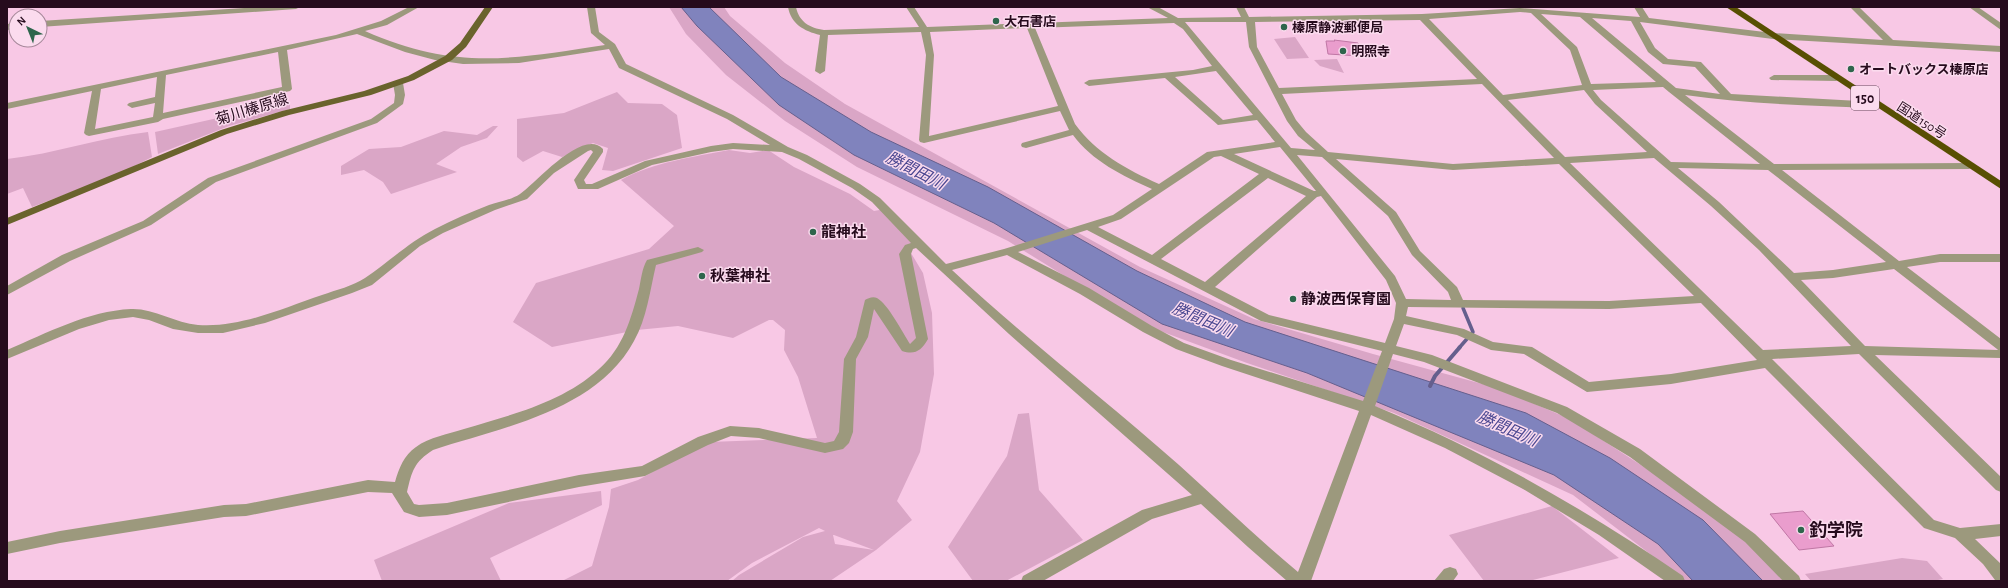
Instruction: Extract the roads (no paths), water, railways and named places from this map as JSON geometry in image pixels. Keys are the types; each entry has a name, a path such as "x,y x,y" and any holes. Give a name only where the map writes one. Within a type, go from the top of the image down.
{"highway":[{"name":"国道150号","path":"1730,7 1876,105 2001,186"}],"main road":[{"name":"菊川榛原線","path":"7,222 231,130 257,121 370,92 398,83 446,59 463,45 489,7"}],"street":[{"path":"159,15 166,7"},
{"path":"48,23 296,7"},
{"path":"7,106 282,49 357,31 384,23 416,7"},
{"path":"591,7 595,33 612,46 622,66 730,117 784,149 803,157 856,186 876,200 944,268 1013,331 1174,469 1298,581"},
{"path":"792,7 794,15 798,21 809,30 824,33 1177,20 1422,17 1464,10 1520,8 1533,11 1634,19 1773,36 2001,50"},
{"path":"910,7 925,30 930,55 924,140 1064,107"},
{"path":"1151,7 1177,20 1186,27 1218,68 1286,147 1318,194 1391,279 1402,303 1400,319 1390,348 1303,581"},
{"path":"1240,7 1248,19 1253,46 1292,121 1302,134 1392,214 1416,253 1453,290 1459,303"},
{"path":"1638,7 1647,21"},
{"path":"1854,7 1890,44"},
{"path":"1973,7 2001,27"},
{"path":"1533,11 1574,49 1588,87 1598,102 1656,155 1731,219 1792,277 1862,350 2001,486"},
{"path":"1582,14 1669,87 1895,265 2001,346"},
{"path":"1422,17 1629,227 1704,299 1929,524 1960,534 2001,530"},
{"path":"1634,19 1651,50 1666,62 1698,64 1728,97"},
{"path":"1030,26 1075,131 1102,158 1120,170 1160,189"},
{"path":"357,31 381,42 419,53 463,61 503,60 612,46"},
{"path":"820,71 824,33"},
{"path":"97,87 89,133 158,119 158,117 288,89 282,49"},
{"path":"1089,83 1168,76 1218,68"},
{"path":"158,117 162,74"},
{"path":"1168,76 1221,123 1261,117"},
{"path":"1774,78 1836,78"},
{"path":"1276,91 1485,81"},
{"path":"7,291 66,258 147,223 212,180 374,121 398,104 400,95 398,83"},
{"path":"1501,98 1588,87 1669,87 1717,97 1876,105"},
{"path":"132,105 160,99"},
{"path":"1026,145 1075,131"},
{"path":"7,356 75,326 108,316 133,313 152,316 173,325 198,329 223,329 261,320 348,290 368,282 416,244 439,231 491,208 523,197 550,171 585,148 592,147 598,149 598,152 579,180 582,187 594,188 649,163 711,149 733,146 784,149"},
{"path":"944,268 1008,252 1088,228 1117,217 1211,154 1221,152 1286,147 1326,155 1453,167 1566,162 1656,155"},
{"path":"1221,152 1318,194"},
{"path":"1668,165 1770,167 1969,166"},
{"path":"1152,260 1267,173"},
{"path":"1206,288 1318,194"},
{"path":"1088,228 1265,318 1390,348 1436,361 1562,410 1635,453 1750,538 1793,581"},
{"path":"7,548 60,537 216,512 246,510 368,486 396,488 409,508 419,511 447,509 579,481 645,471 702,441 730,431 759,433 825,448 838,445 844,439 846,432 850,359 862,337 869,303 873,301 880,308 906,348 914,349 922,339 905,254 909,247 920,244"},
{"path":"399,493 407,465 415,453 428,446 549,407 580,391 598,378 616,361 628,340 636,319 651,262 698,250"},
{"path":"1008,252 1096,297 1150,330 1179,345 1228,363 1368,408 1468,452 1586,518 1677,581"},
{"path":"1792,277 1833,274 1940,258 2001,258"},
{"path":"1402,303 1609,305 1704,299"},
{"path":"1400,319 1462,332 1492,346 1527,350 1543,358 1587,387 1671,379 1763,359 1862,350 2001,354"},
{"path":"1029,581 1148,514 1204,497"},
{"path":"1960,534 1988,559 2001,575"}],"water":[{"name":"勝間田川","path":"681,7 709,7 781,77 871,132 988,187 1137,271 1245,322 1526,413 1610,458 1703,520 1763,581 1693,581 1658,544 1554,475 1307,373 1162,324 994,223 854,155 779,105 697,26"}],"waterway":[{"path":"1459,348 1473,332 1463,308"},
{"path":"1430,386 1435,376 1460,347"}],"place":[{"name":"大石書店","path":"996,21"},
{"name":"榛原静波郵便局","path":"1284,27"},
{"name":"明照寺","path":"1343,51"},
{"name":"オートバックス榛原店","path":"1851,69"},
{"name":"龍神社","path":"813,232"},
{"name":"秋葉神社","path":"702,276"},
{"name":"静波西保育園","path":"1293,299"},
{"name":"釣学院","path":"1801,530"}]}
